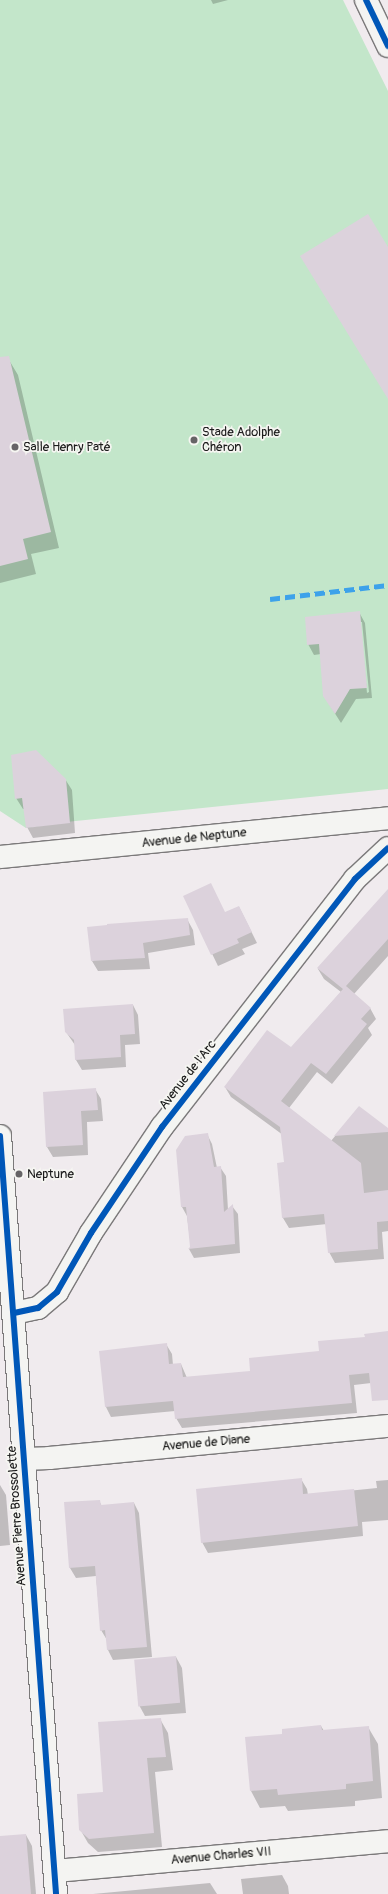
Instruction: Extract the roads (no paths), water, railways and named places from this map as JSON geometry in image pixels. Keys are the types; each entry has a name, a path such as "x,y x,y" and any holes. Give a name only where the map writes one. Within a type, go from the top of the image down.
{"street":[{"path":"366,0 388,46"},
{"name":"Avenue de Neptune","path":"0,857 388,818"},
{"name":"Avenue de l'Arc","path":"14,1313 38,1308 57,1292 91,1232 162,1127 355,879 388,848"},
{"name":"Avenue Pierre Brossolette","path":"0,1136 56,1894"},
{"name":"Avenue de Diane","path":"24,1459 388,1426"},
{"name":"Avenue Charles VII","path":"55,1871 388,1841"}],"place":[{"name":"Stade Adolphe Chéron","path":"194,440"},
{"name":"Salle Henry Paté","path":"15,447"},
{"name":"Neptune","path":"19,1174"}]}
